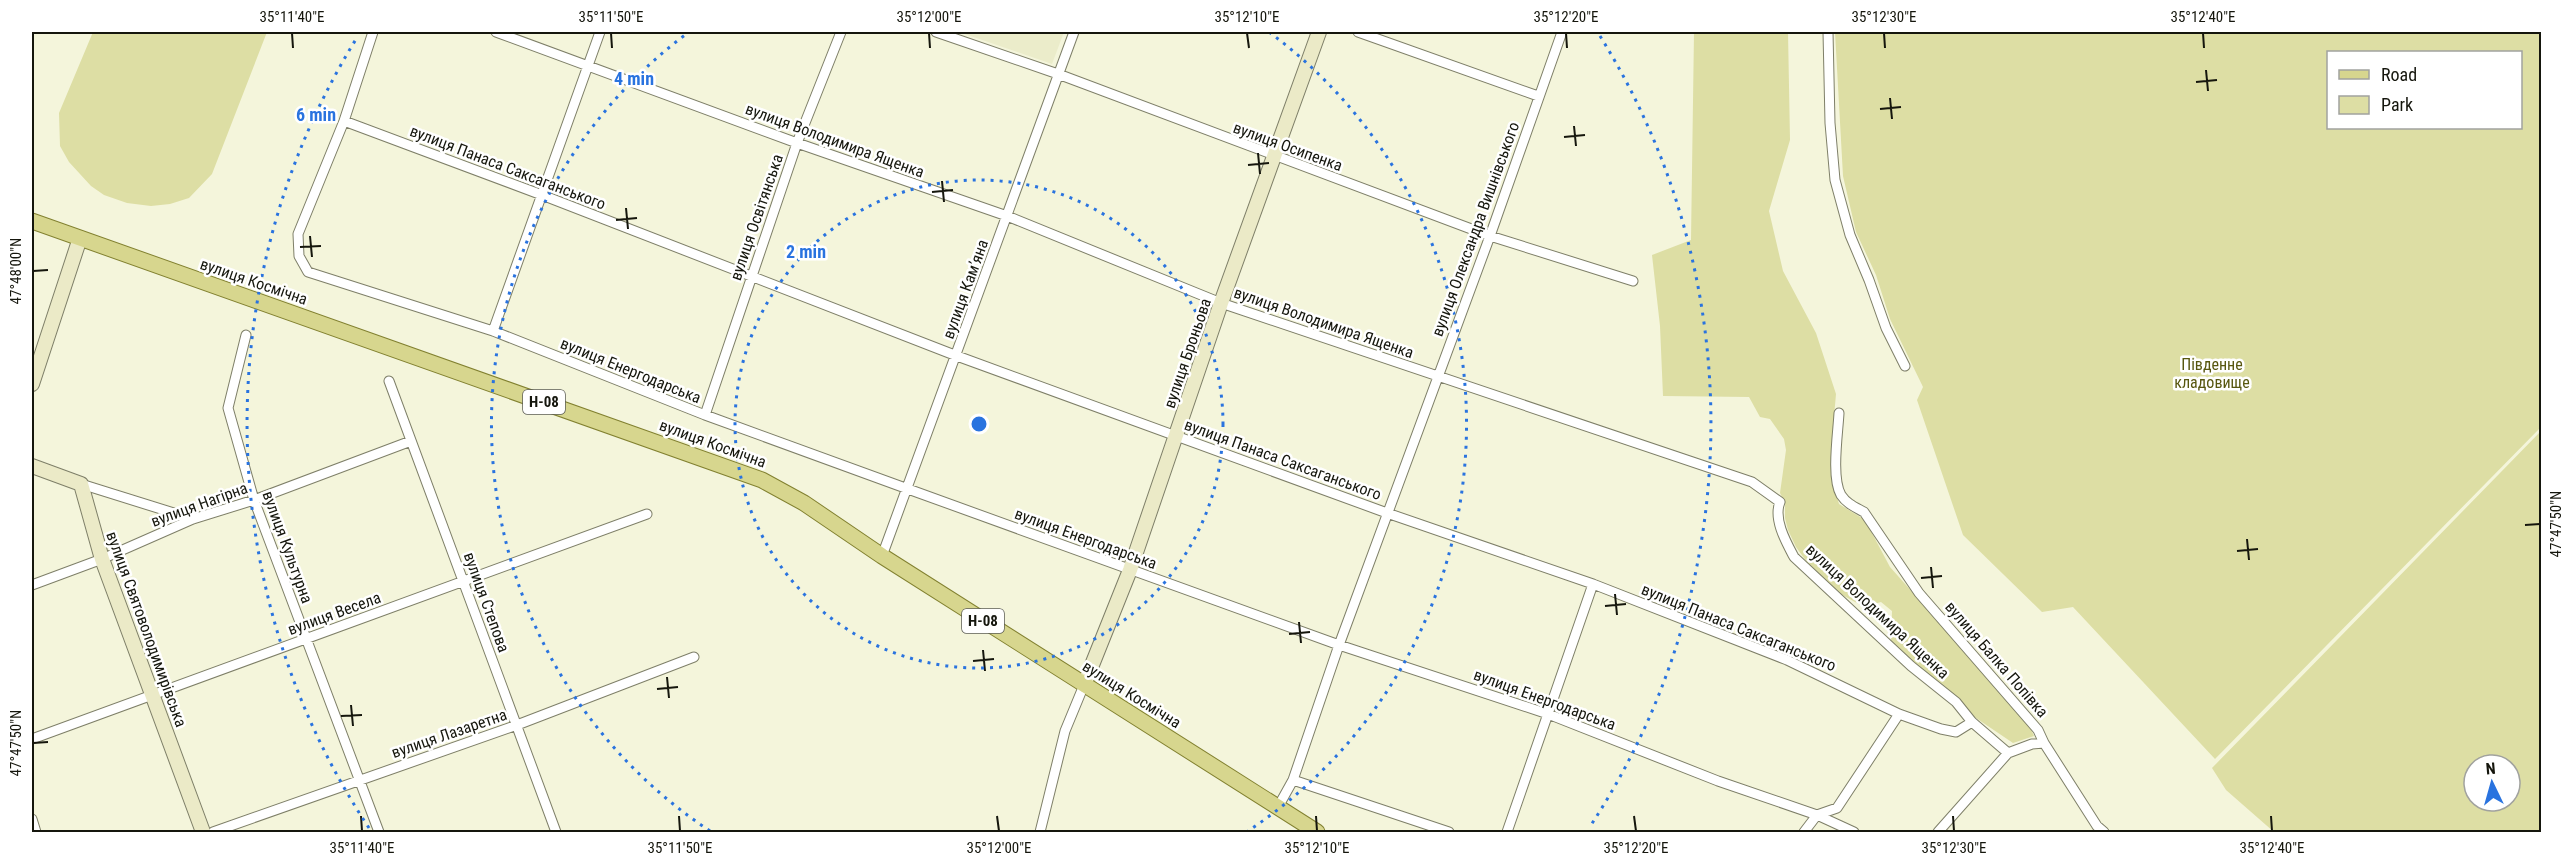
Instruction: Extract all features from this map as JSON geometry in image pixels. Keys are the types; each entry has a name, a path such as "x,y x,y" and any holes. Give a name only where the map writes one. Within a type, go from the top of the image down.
{"main road":[{"name":"вулиця Космічна","path":"32,221 762,480 804,503 1084,686 1317,832"}],"street":[{"path":"344,122 373,32"},
{"name":"вулиця Володимира Ященка","path":"496,32 797,143 1007,216 1221,303 1752,482 1780,502 1776,512 1786,543 1794,557 1911,666 1956,702 1972,722 2008,753"},
{"path":"493,331 600,32"},
{"name":"вулиця Освітянська","path":"705,415 797,143 841,32"},
{"name":"вулиця Осипенка","path":"936,32 1058,75 1490,236 1633,281"},
{"name":"вулиця Кам’яна","path":"882,556 1074,32"},
{"name":"вулиця Броньова","path":"1084,686 1130,570 1272,156 1319,32"},
{"path":"1358,32 1538,96"},
{"name":"вулиця Олександра Вишнівського","path":"1278,807 1293,780 1339,645 1436,376 1490,236 1562,32"},
{"path":"1828,32 1830,123 1835,180 1850,235 1886,327 1905,366"},
{"name":"вулиця Панаса Саксаганського","path":"344,122 542,195 957,356 1388,513 1593,584 1787,660 1899,714 1956,732 1972,722"},
{"name":"вулиця Енергодарська","path":"344,122 298,234 299,256 308,272 493,331 705,415 1339,645 1548,714 1718,781 1817,815 1854,832"},
{"path":"32,384 80,238"},
{"name":"вулиця Культурна","path":"246,335 228,408 254,500 379,832"},
{"name":"вулиця Степова","path":"389,381 556,832"},
{"name":"вулиця Балка Попівка","path":"1839,413 1836,475 1840,493 1850,505 1864,512 1919,593 2038,730 2097,826 2104,832"},
{"name":"вулиця Нагірна","path":"32,585 102,560 193,519 254,500 411,441"},
{"path":"32,466 193,519"},
{"name":"вулиця Святоволодимирівська","path":"81,484 102,560 203,832"},
{"name":"вулиця Весела","path":"32,739 646,514"},
{"path":"1507,832 1593,584"},
{"name":"вулиця Лазаретна","path":"213,832 516,725 694,657"},
{"path":"1040,832 1065,731 1084,686"},
{"path":"1804,832 1817,815 1837,808 1899,714"},
{"path":"1938,832 2008,753 2032,744 2044,743"},
{"path":"1293,780 1449,832"},
{"path":"32,819 36,832"}],"shaded area":[{"path":"959,32 1064,32 1052,64"}],"green space":[{"path":"93,32 267,32 212,174 189,198 170,204 151,206 127,203 104,195 91,186 69,162 60,146 59,113"},
{"path":"1694,32 1788,32 1790,140 1769,211 1783,271 1816,333 1836,394 1832,439 1833,483 1839,504 1865,520 1890,567 2027,721 2034,736 2013,743 1973,716 1891,641 1892,611 1881,602 1864,607 1837,592 1809,565 1796,547 1788,530 1785,503 1780,493 1786,450 1784,439 1770,419 1760,417 1749,397 1663,396 1660,326 1652,255 1691,240"},
{"name":"Південне кладовище","path":"1835,32 2541,32 2541,427 2215,759 2073,607 2042,612 1963,535 1917,400 1923,387 1890,319 1876,275 1856,232 1843,176"},
{"path":"2541,431 2541,832 2274,832 2226,790 2212,768"}]}
